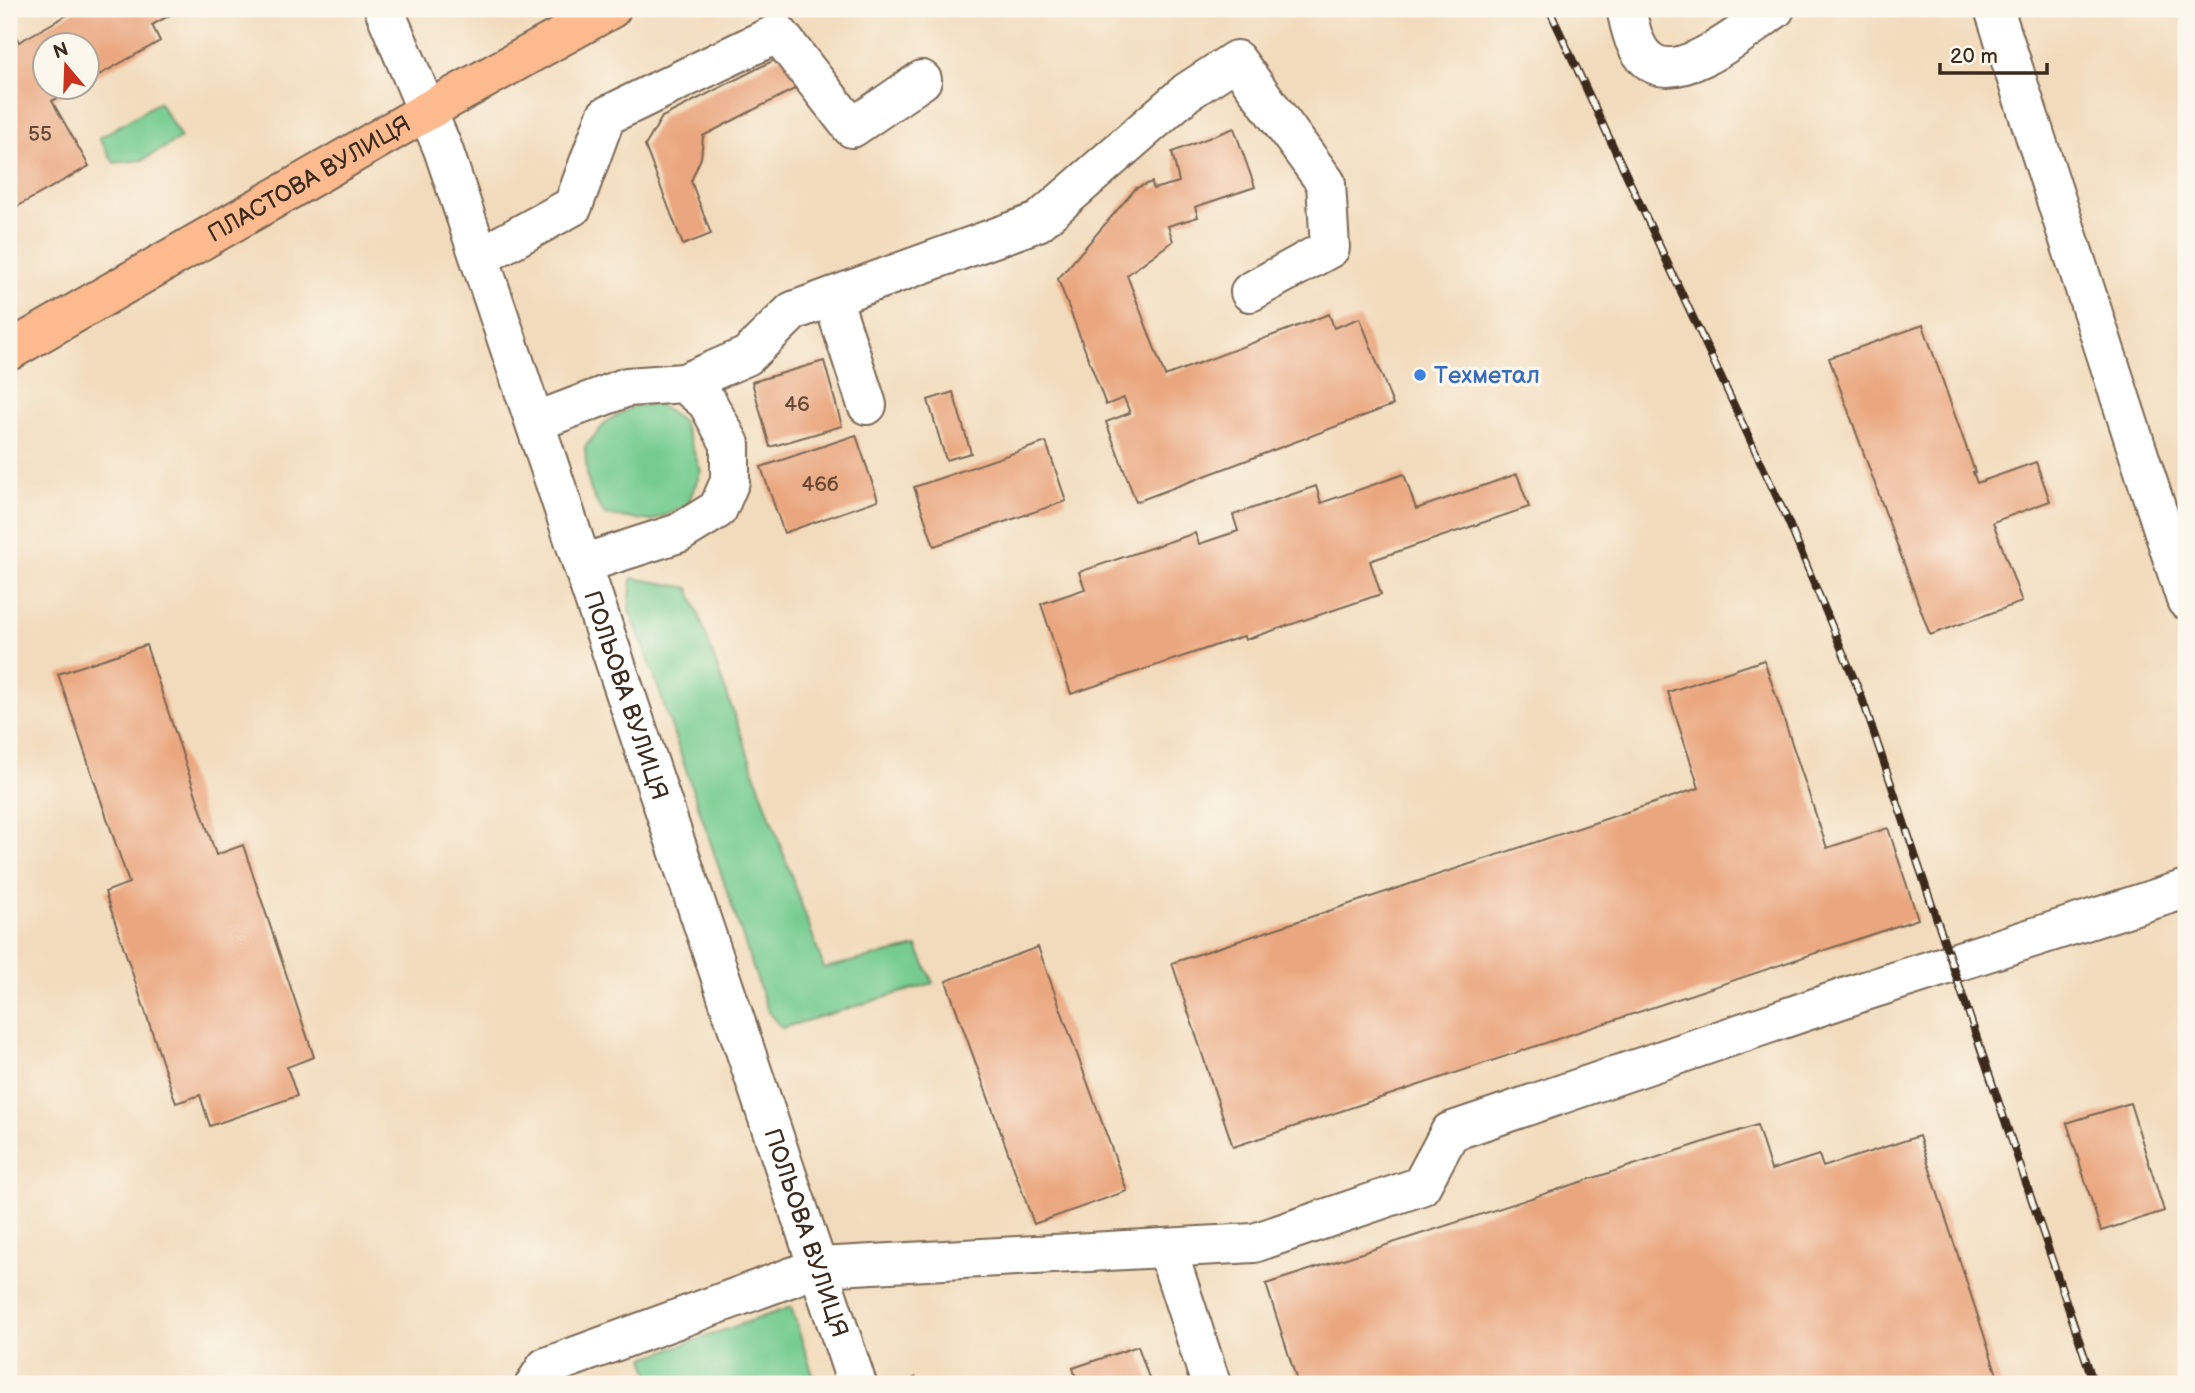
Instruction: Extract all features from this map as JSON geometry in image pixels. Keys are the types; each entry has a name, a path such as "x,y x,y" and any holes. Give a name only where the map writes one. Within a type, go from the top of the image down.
{"main road":[{"name":"ПЛАСТОВА ВУЛИЦЯ","path":"9,351 427,111 611,9"}],"street":[{"name":"ПОЛЬОВА ВУЛИЦЯ","path":"384,9 443,149 857,1384"},
{"path":"1626,9 1637,45 1646,58 1660,67 1679,67 1704,56 1775,9"},
{"path":"1994,9 2186,600"},
{"path":"480,257 573,206 606,116 778,33 852,128 922,80"},
{"path":"535,422 627,387 684,383 747,356 793,311 1038,222 1187,92 1236,60 1326,183 1330,248 1250,292"},
{"path":"832,297 867,405"},
{"path":"582,564 679,533 718,509 730,481 730,444 707,402 684,383"},
{"path":"535,1384 546,1367 819,1267 1254,1243 1421,1186 1450,1132 1862,992 2186,889"},
{"path":"1167,1249 1211,1384"}],"path":[{"path":"914,1377 917,1384"}],"green space":[{"path":"159,102 181,138 143,160 114,163 99,138"},
{"path":"657,404 682,421 701,471 687,506 651,521 605,515 594,498 589,483 585,447 607,421 634,406"},
{"path":"632,578 689,588 824,968 917,947 933,983 782,1028 768,1012 645,649 629,610"},
{"path":"791,1307 816,1384 653,1384 644,1358"}],"building":[{"path":"78,9 181,9 152,25 160,41 102,73 102,32 37,32"},
{"path":"9,24 19,42 32,35 32,102 53,102 89,166 9,211"},
{"path":"790,52 806,83 703,136 701,158 691,181 711,234 683,245 645,146 662,117"},
{"path":"1234,128 1255,187 1195,207 1198,217 1168,226 1173,241 1127,275 1165,376 1329,314 1334,328 1360,318 1393,405 1136,502 1106,422 1130,413 1124,398 1106,405 1058,279 1136,188 1152,182 1153,189 1179,182 1172,152"},
{"path":"1923,325 1977,483 2036,462 2050,501 1993,522 2022,602 1930,635 1829,358"},
{"path":"824,361 842,426 770,447 752,382"},
{"path":"953,392 971,453 946,460 928,400"},
{"path":"856,435 878,500 784,533 761,467"},
{"path":"1046,442 1066,501 934,546 914,487"},
{"path":"1404,474 1416,509 1517,474 1529,507 1370,561 1381,594 1071,694 1041,604 1085,589 1079,572 1195,533 1199,544 1238,531 1233,515 1316,486 1321,503"},
{"path":"146,645 216,855 243,845 314,1057 287,1067 297,1096 210,1126 200,1095 176,1103 105,892 129,883 58,674"},
{"path":"1764,660 1827,848 1888,828 1918,919 1233,1147 1172,963 1699,788 1668,692"},
{"path":"1038,947 1127,1191 1034,1224 946,981"},
{"path":"2130,1103 2164,1211 2101,1231 2067,1123"},
{"path":"1757,1125 1771,1170 1819,1155 1823,1167 1919,1136 2000,1384 1298,1384 1266,1284"},
{"path":"1138,1346 1151,1384 1078,1384 1073,1368"}],"railway":[{"path":"1549,9 1788,521 1862,698 2094,1384"}],"place":[{"name":"Техметал","path":"1420,375"}]}
